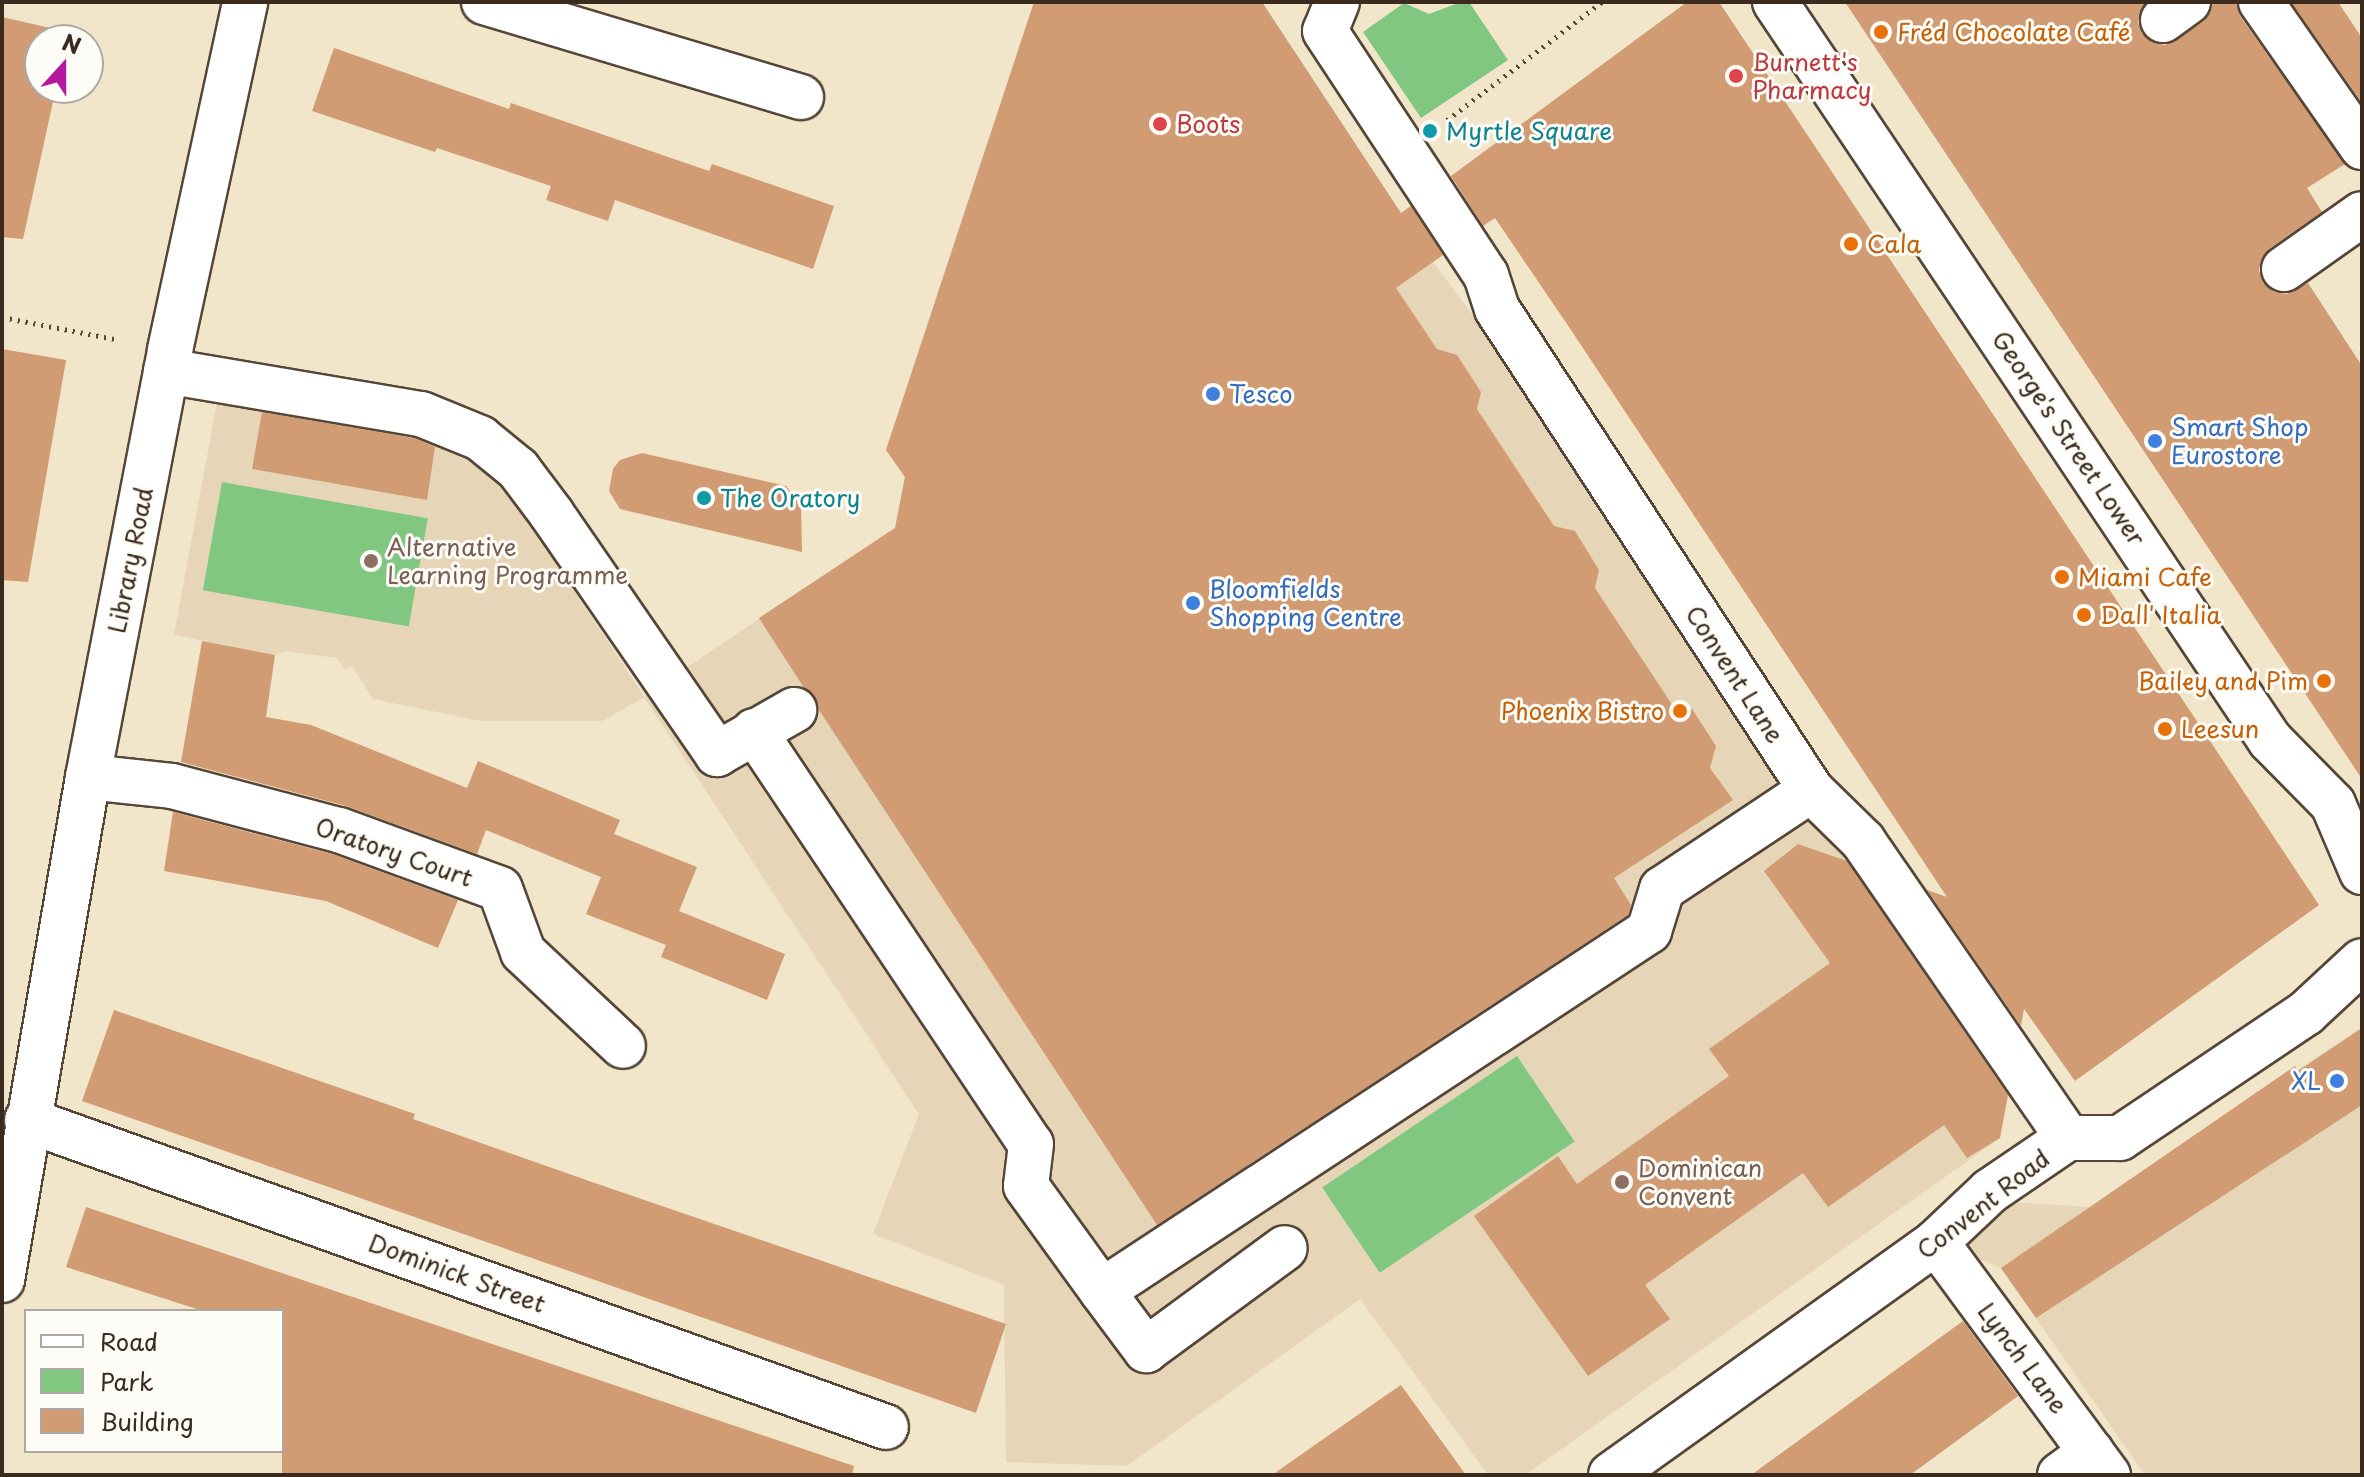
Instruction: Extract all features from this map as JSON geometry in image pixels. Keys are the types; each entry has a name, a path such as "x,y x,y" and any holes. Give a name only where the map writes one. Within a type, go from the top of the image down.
{"street":[{"name":"Library Road","path":"2,1280 12,1160 27,1120 88,777 168,361 245,2"},
{"path":"484,2 801,97"},
{"path":"1337,2 1325,31 1404,151"},
{"name":"George's Street Lower","path":"1775,2 2270,740 2347,794 2362,872"},
{"path":"2261,2 2362,147"},
{"name":"Convent Lane","path":"1404,151 1486,275 1497,309 1811,790 1863,841 2068,1138"},
{"path":"2284,269 2362,214"},
{"path":"168,361 421,414 480,438 526,480 717,754 794,710"},
{"path":"754,731 1031,1144 1026,1186 1146,1350 1285,1248"},
{"name":"Oratory Court","path":"88,777 172,786 308,822 500,889 523,952 623,1046"},
{"path":"1102,1291 1649,931 1662,889 1811,790"},
{"name":"Convent Road","path":"1611,1475 1936,1242 1990,1191 2068,1138 2120,1138 2306,1013 2362,961"},
{"name":"Dominick Street","path":"27,1120 886,1427"},
{"name":"Lynch Lane","path":"1936,1242 2087,1467"}],"path":[{"path":"1404,151 1602,2"},
{"path":"2,317 168,361"}],"shaded area":[{"path":"1034,2 1262,2 1433,262 1813,771 1827,823 2005,1108 2000,1138 1525,1475 1488,1475 1360,1299 1127,1466 1006,1462 1004,1285 873,1234 919,1114 644,697 603,721 481,721 373,699 352,666 345,670 337,658 285,651 275,655 174,635 217,402 436,441 469,456 505,487 644,696 895,528 905,477 886,449"},
{"path":"2362,1027 2362,1475 2145,1475 2001,1268 1936,1242 1997,1201 2090,1207"}],"green space":[{"path":"1469,2 1508,60 1421,118 1363,32 1404,3 1429,14"},
{"path":"222,482 428,518 409,627 203,590"},
{"path":"1517,1056 1575,1141 1380,1273 1322,1187"}],"building":[{"name":"Bloomfields Shopping Centre","path":"1034,2 1262,2 1401,213 1411,206 1443,255 1396,288 1437,349 1457,355 1481,392 1477,409 1554,526 1575,531 1599,570 1595,588 1673,706 1692,709 1716,746 1710,768 1733,800 1614,878 1631,905 1628,915 1157,1225 819,710 815,697 804,688 759,618 895,528 905,477 886,450"},
{"path":"1687,2 1719,2 2319,905 2075,1081 2024,1009 2021,1026 1927,890 1947,897 1495,218 1483,226 1451,176"},
{"path":"1845,2 2146,2 2138,22 2142,34 2152,42 2165,45 2203,22 2213,2 2236,2 2240,16 2345,164 2307,188 2322,212 2269,249 2262,258 2259,270 2263,283 2274,292 2287,294 2308,283 2362,366 2362,779"},
{"path":"2291,2 2338,2 2362,38 2362,103"},
{"path":"2,17 33,24 24,24 24,104 53,104 23,239 2,237"},
{"path":"334,48 509,109 511,103 709,171 712,164 834,206 813,269 615,200 608,221 546,200 551,186 312,111"},
{"path":"2,349 66,360 28,582 2,580"},
{"path":"262,412 414,438 435,447 427,500 252,469"},
{"name":"The Oratory","path":"642,453 786,486 801,506 802,552 620,509 609,491 613,469 620,460"},
{"path":"202,641 275,655 266,717 311,725 467,788 478,761 620,820 614,834 697,867 679,911 785,954 767,1000 661,957 666,945 586,914 601,877 486,830 477,854 346,806 181,762"},
{"path":"173,812 332,854 458,900 438,948 326,901 164,871"},
{"path":"1798,844 1847,861 2008,1095 2000,1138 1967,1158 1944,1125 1828,1207 1803,1173 1645,1285 1670,1319 1588,1376 1474,1216 1558,1156 1577,1184 1729,1076 1709,1049 1830,963 1764,871"},
{"path":"114,1010 415,1114 413,1119 589,1181 1006,1324 976,1413 82,1101"},
{"path":"2362,1028 2362,1105 2036,1318 2001,1268 2295,1066 2298,1071"},
{"path":"86,1207 854,1466 852,1475 282,1475 284,1309 197,1309 66,1267"},
{"path":"1963,1321 2018,1396 1910,1475 1751,1475"},
{"path":"1401,1385 1466,1475 1272,1475 1382,1398"}],"place":[{"name":"Fréd Chocolate Café","path":"1881,32"},
{"name":"Burnett's Pharmacy","path":"1736,76"},
{"name":"Boots","path":"1160,124"},
{"name":"Myrtle Square","path":"1430,131"},
{"name":"Cala","path":"1851,244"},
{"name":"Tesco","path":"1213,394"},
{"name":"Smart Shop Eurostore","path":"2155,441"},
{"name":"The Oratory","path":"704,498"},
{"name":"Alternative Learning Programme","path":"371,561"},
{"name":"Miami Cafe","path":"2062,577"},
{"name":"Bloomfields Shopping Centre","path":"1193,603"},
{"name":"Dall' Italia","path":"2084,615"},
{"name":"Bailey and Pim","path":"2324,681"},
{"name":"Phoenix Bistro","path":"1680,711"},
{"name":"Leesun","path":"2165,729"},
{"name":"XL","path":"2337,1081"},
{"name":"Dominican Convent","path":"1622,1182"}]}
